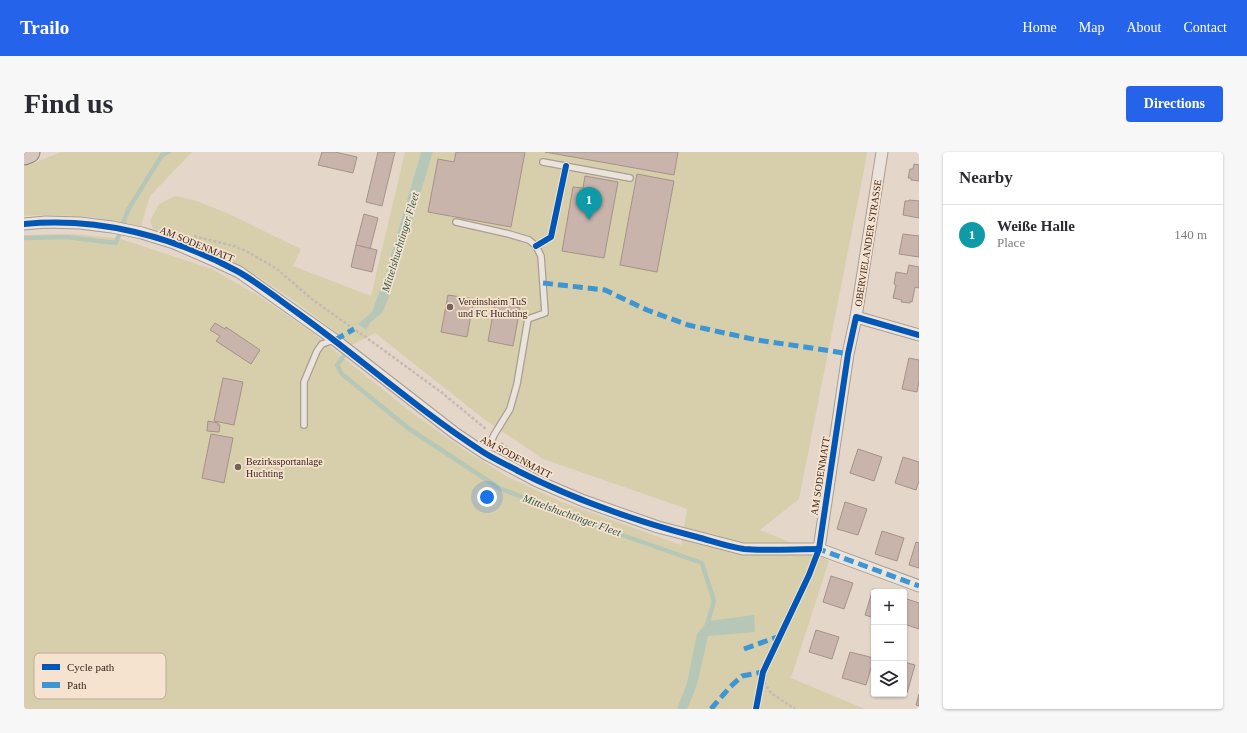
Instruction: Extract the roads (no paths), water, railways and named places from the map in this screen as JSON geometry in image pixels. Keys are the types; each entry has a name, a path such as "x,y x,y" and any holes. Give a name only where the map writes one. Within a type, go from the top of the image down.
{"highway":[{"path":"24,154 29,152"}],"street":[{"name":"OBERVIELANDER STRASSE","path":"882,152 856,317 919,335"},
{"name":"AM SODENMATT","path":"24,224 46,222 112,227 142,233 174,243 213,260 239,272 335,340 450,430 486,454 537,481 584,501 658,527 743,549 819,549 848,354 856,317"},
{"path":"819,549 919,586"}],"lane":[{"path":"543,162 630,178"},
{"path":"456,222 529,240 536,246 541,256 545,313 528,320 517,384 510,409 494,435 486,454"},
{"path":"304,425 304,382 317,351 322,344 335,340"}],"water":[{"path":"421,152 433,152 390,295 383,312 371,322 366,330 358,324 372,312 384,279"},
{"path":"754,615 755,632 708,636 697,685 687,709 677,709 687,683 697,634 708,621"}],"waterway":[{"path":"24,238 66,237 116,243 128,210 162,155 169,152"},
{"name":"Mittelshuchtinger Fleet","path":"343,357 337,365 342,374 408,428 499,488 602,528 702,563 714,601 707,625"}],"place":[{"name":"Weiße Halle","path":"589,220"},
{"name":"Vereinsheim TuS und FC Huchting","path":"450,307"},
{"name":"Bezirkssportanlage Huchting","path":"238,467"}]}
